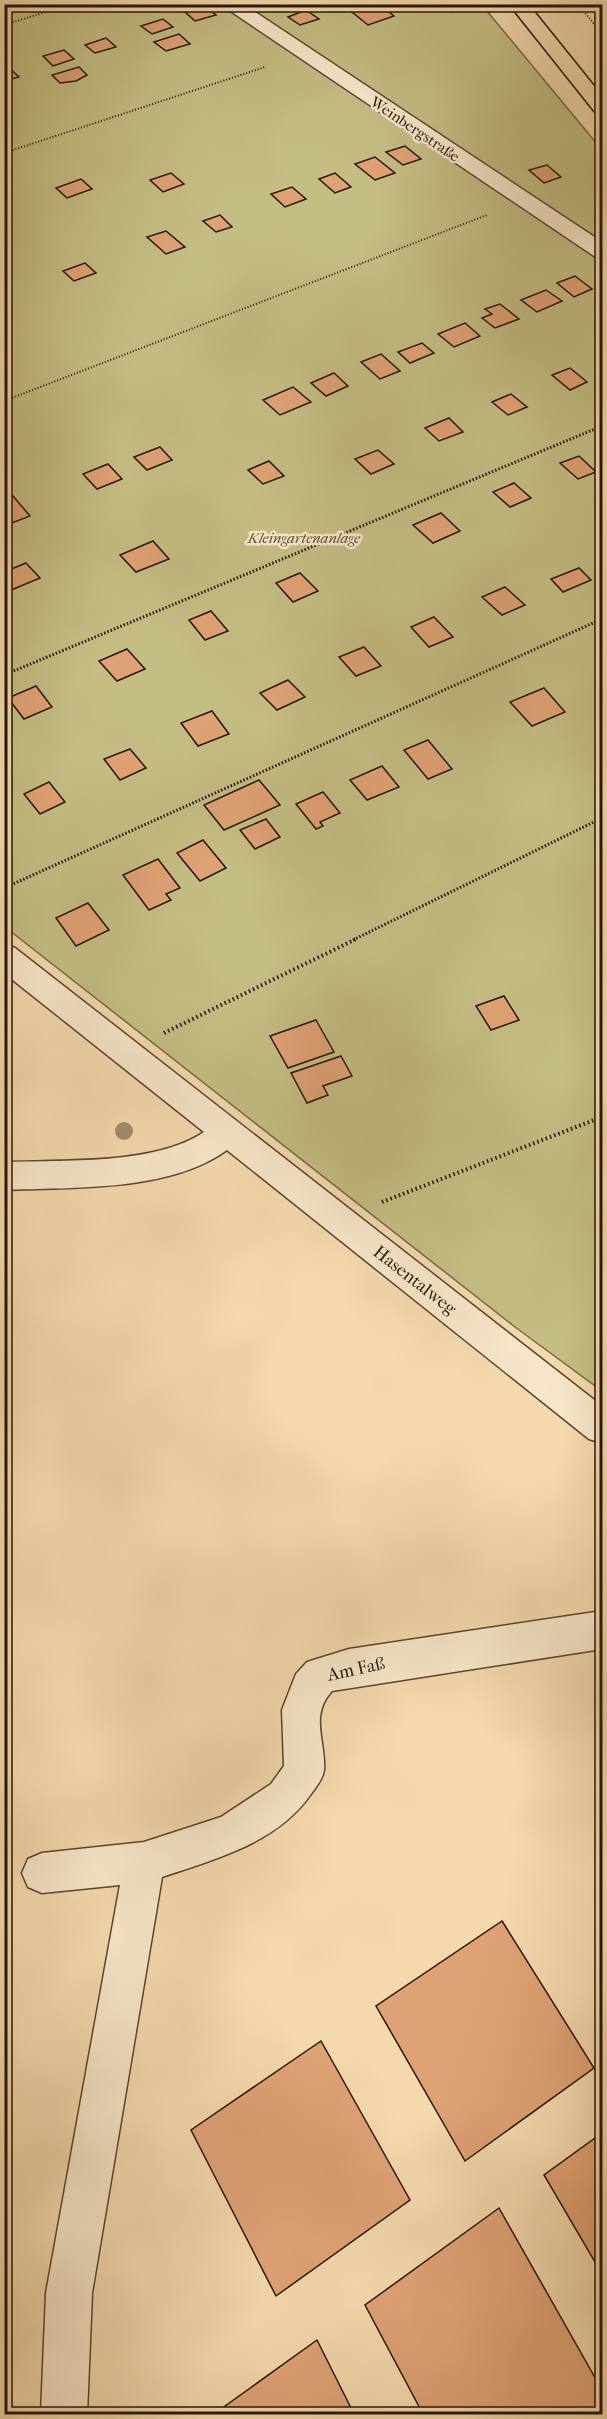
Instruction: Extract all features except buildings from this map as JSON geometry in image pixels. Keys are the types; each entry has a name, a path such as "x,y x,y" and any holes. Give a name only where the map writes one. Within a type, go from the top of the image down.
{"main road":[{"path":"518,4 603,108"}],"street":[{"name":"Weinbergstraße","path":"229,4 603,251"},
{"name":"Hasentalweg","path":"10,970 132,1055 226,1133 603,1426"},
{"path":"4,1176 153,1165 201,1151 226,1133"},
{"name":"Am Faß","path":"42,1873 144,1862 231,1834 285,1798 304,1771 300,1717 306,1695 320,1677 349,1668 603,1630"},
{"path":"64,2415 69,2293 144,1862"}],"path":[{"path":"4,25 71,4"},
{"path":"578,4 603,33"},
{"path":"4,153 303,54"},
{"path":"4,401 524,200"},
{"path":"4,675 603,426"},
{"path":"4,888 603,619"},
{"path":"132,1055 142,1044 603,818"},
{"path":"347,1227 368,1208 603,1117"}],"green space":[{"name":"Kleingartenanlage","path":"4,5 482,5 602,150 602,1391 515,1327 5,927"}]}
